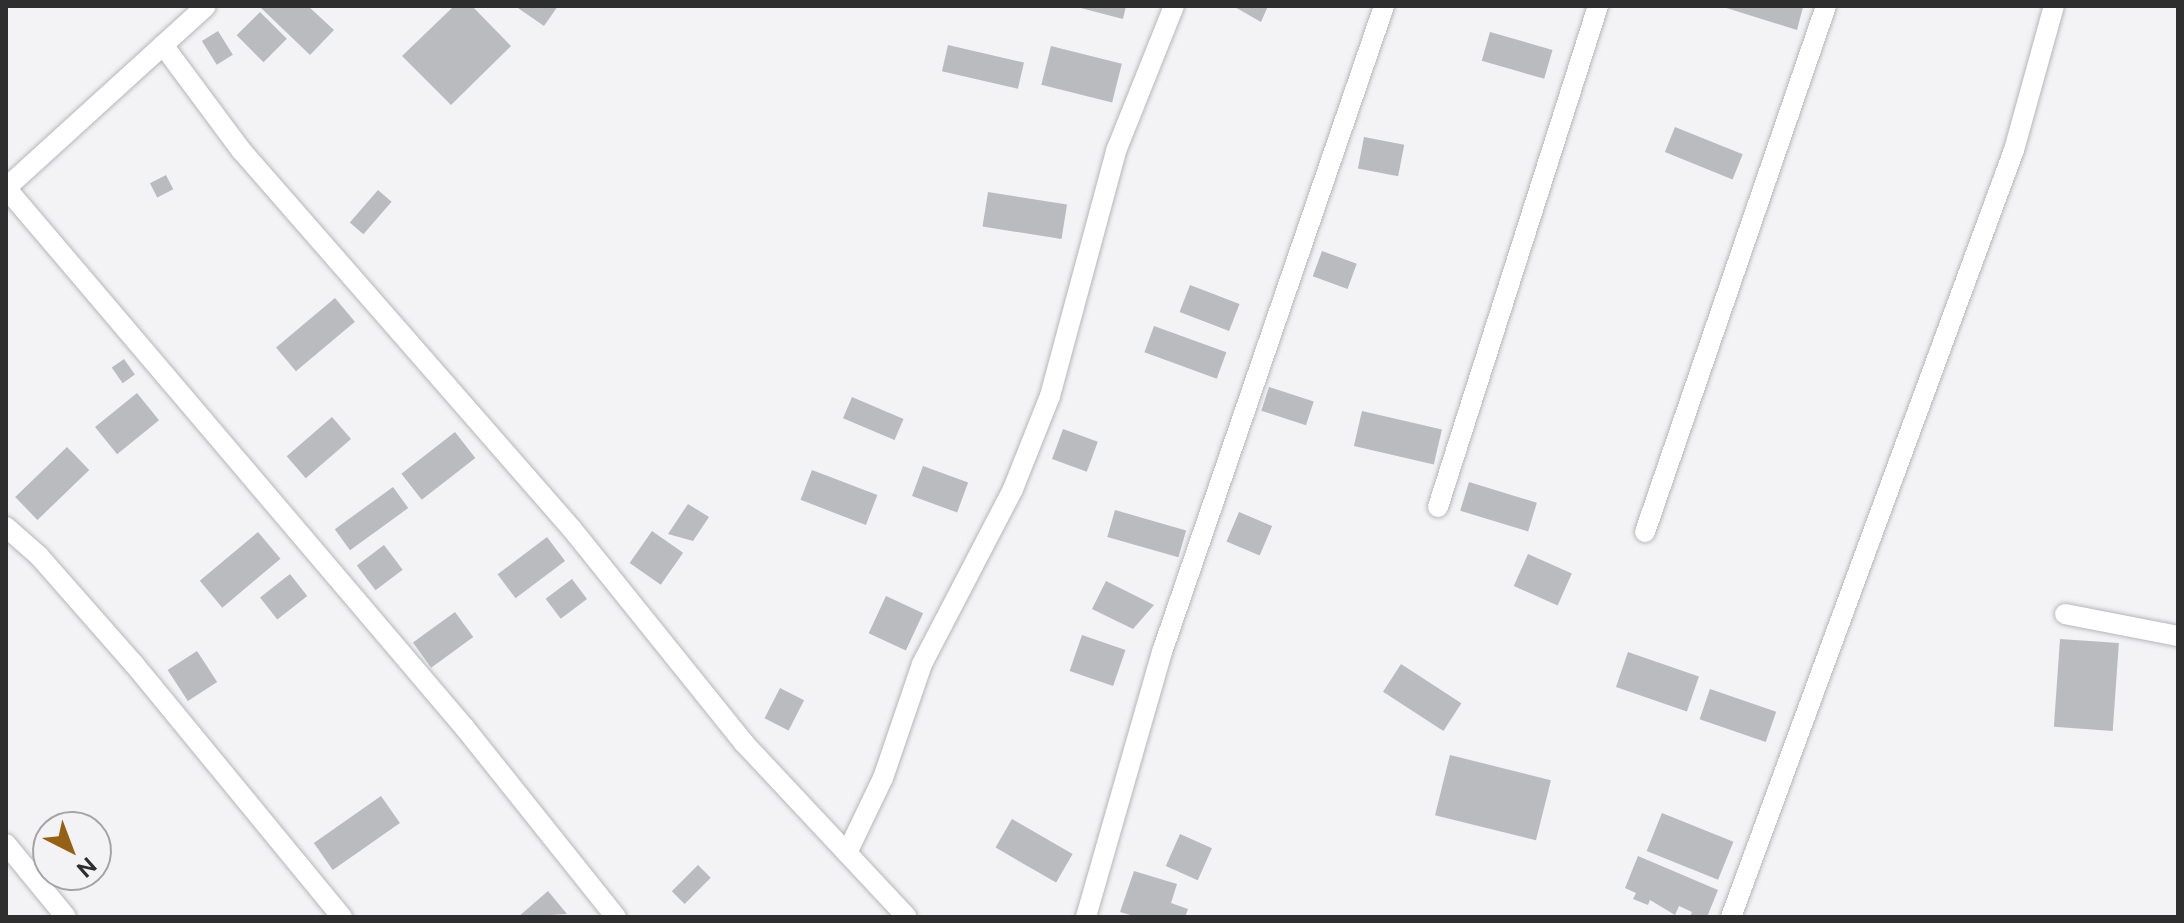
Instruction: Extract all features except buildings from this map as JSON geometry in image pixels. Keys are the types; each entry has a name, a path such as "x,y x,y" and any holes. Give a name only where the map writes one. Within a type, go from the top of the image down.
{"street":[{"path":"206,6 6,188 465,728 616,917"},
{"path":"847,853 883,778 922,664 1013,489 1050,396 1116,151 1174,6"},
{"path":"1086,917 1162,652 1384,6"},
{"path":"1438,507 1598,6"},
{"path":"1645,532 1826,6"},
{"path":"1731,917 2014,150 2054,6"},
{"path":"163,45 241,150 479,419 744,743 907,917"},
{"path":"6,527 39,556 144,675 342,917"},
{"path":"2065,614 2178,636"},
{"path":"6,844 66,917"}]}
